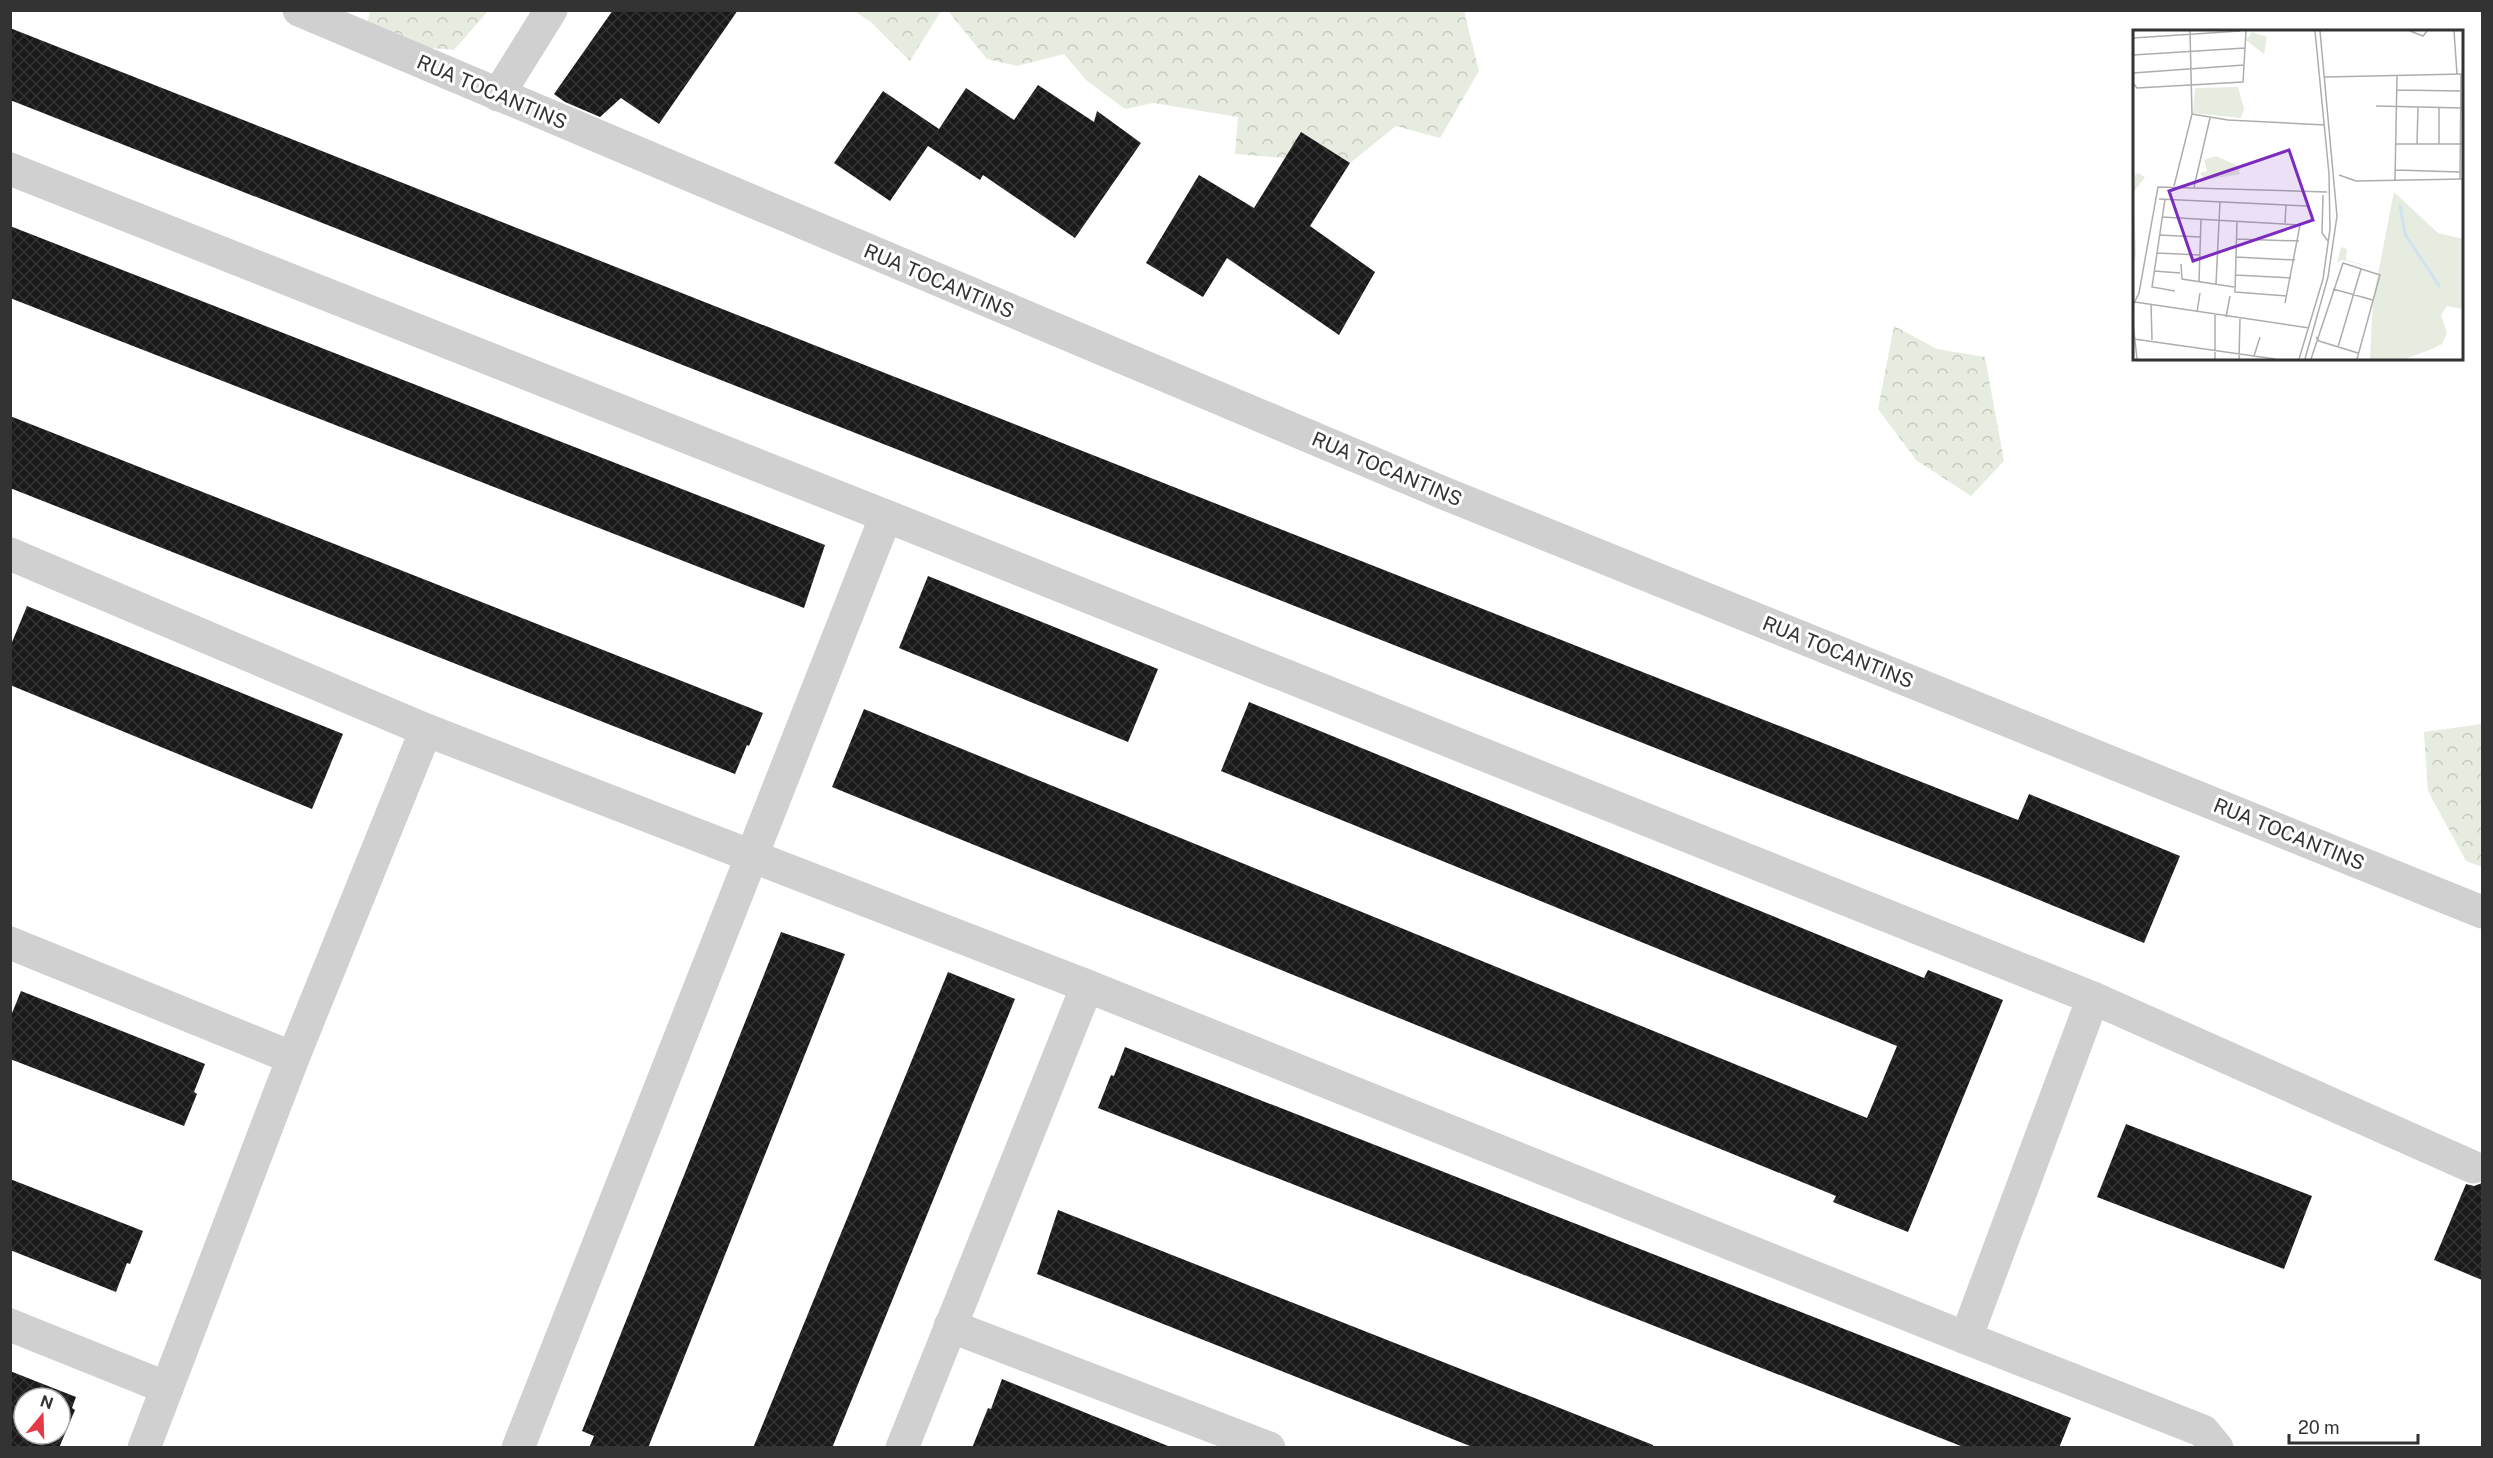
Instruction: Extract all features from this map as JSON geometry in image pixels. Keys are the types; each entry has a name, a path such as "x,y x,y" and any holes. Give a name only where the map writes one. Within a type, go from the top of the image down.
{"street":[{"name":"RUA TOCANTINS","path":"299,10 1446,494 2482,912"},
{"path":"498,95 551,10"},
{"path":"10,169 2093,998 2473,1167"},
{"path":"518,1448 886,516"},
{"path":"10,554 426,730 1088,986 2203,1431 2217,1448"},
{"path":"144,1448 292,1058 426,730"},
{"path":"10,943 292,1058"},
{"path":"902,1448 1088,986"},
{"path":"1966,1338 2093,998"},
{"path":"10,1325 167,1388"},
{"path":"950,1326 1269,1448"}],"green space":[{"path":"370,11 488,11 454,50 430,48 365,33"},
{"path":"854,11 941,11 910,61 871,22"},
{"path":"948,11 1464,11 1479,71 1440,138 1396,126 1350,163 1235,154 1238,117 1153,103 1125,109 1086,80 1064,54 1017,66 987,59"},
{"path":"1894,326 1937,349 1985,357 2004,461 1971,496 1916,460 1878,409"},
{"path":"2482,724 2482,867 2466,861 2428,791 2424,732"}],"building":[{"path":"613,10 738,10 659,124 621,98 600,117 565,102 554,94"},
{"path":"10,28 2018,820 2029,794 2180,856 2144,943 1988,879 10,100"},
{"path":"1038,85 1094,122 1097,111 1141,143 1075,238 983,175 980,180 928,146 890,201 834,163 883,91 939,129 966,88 1014,120"},
{"path":"1301,132 1350,163 1310,226 1375,272 1339,335 1227,258 1203,297 1146,263 1199,175 1254,208"},
{"path":"10,226 825,545 804,608 10,298"},
{"path":"10,416 763,713 735,774 10,488"},
{"path":"928,576 1158,669 1128,742 899,648"},
{"path":"27,606 343,734 312,809 10,685 10,647"},
{"path":"1249,702 1924,978 1928,970 2003,1000 1908,1232 1833,1202 1836,1196 832,787 864,709 1867,1118 1897,1046 1221,771"},
{"path":"781,932 845,954 648,1448 589,1448 594,1436 582,1431"},
{"path":"948,972 1015,999 832,1448 753,1448"},
{"path":"21,991 205,1064 194,1092 197,1094 184,1126 10,1059 10,1018"},
{"path":"1125,1047 2071,1418 2059,1448 1966,1448 1098,1108"},
{"path":"2126,1124 2312,1196 2284,1269 2097,1197"},
{"path":"10,1179 143,1231 116,1292 10,1250"},
{"path":"2482,1183 2482,1280 2434,1260 2466,1184 2474,1186"},
{"path":"1058,1210 1653,1445 1653,1448 1475,1448 1037,1274"},
{"path":"10,1371 48,1386 12,1386 12,1446 60,1446 59,1448 10,1448"},
{"path":"1002,1379 1168,1446 1168,1448 972,1448 988,1408 991,1409"},
{"path":"72,1395 76,1397 72,1408"}]}
